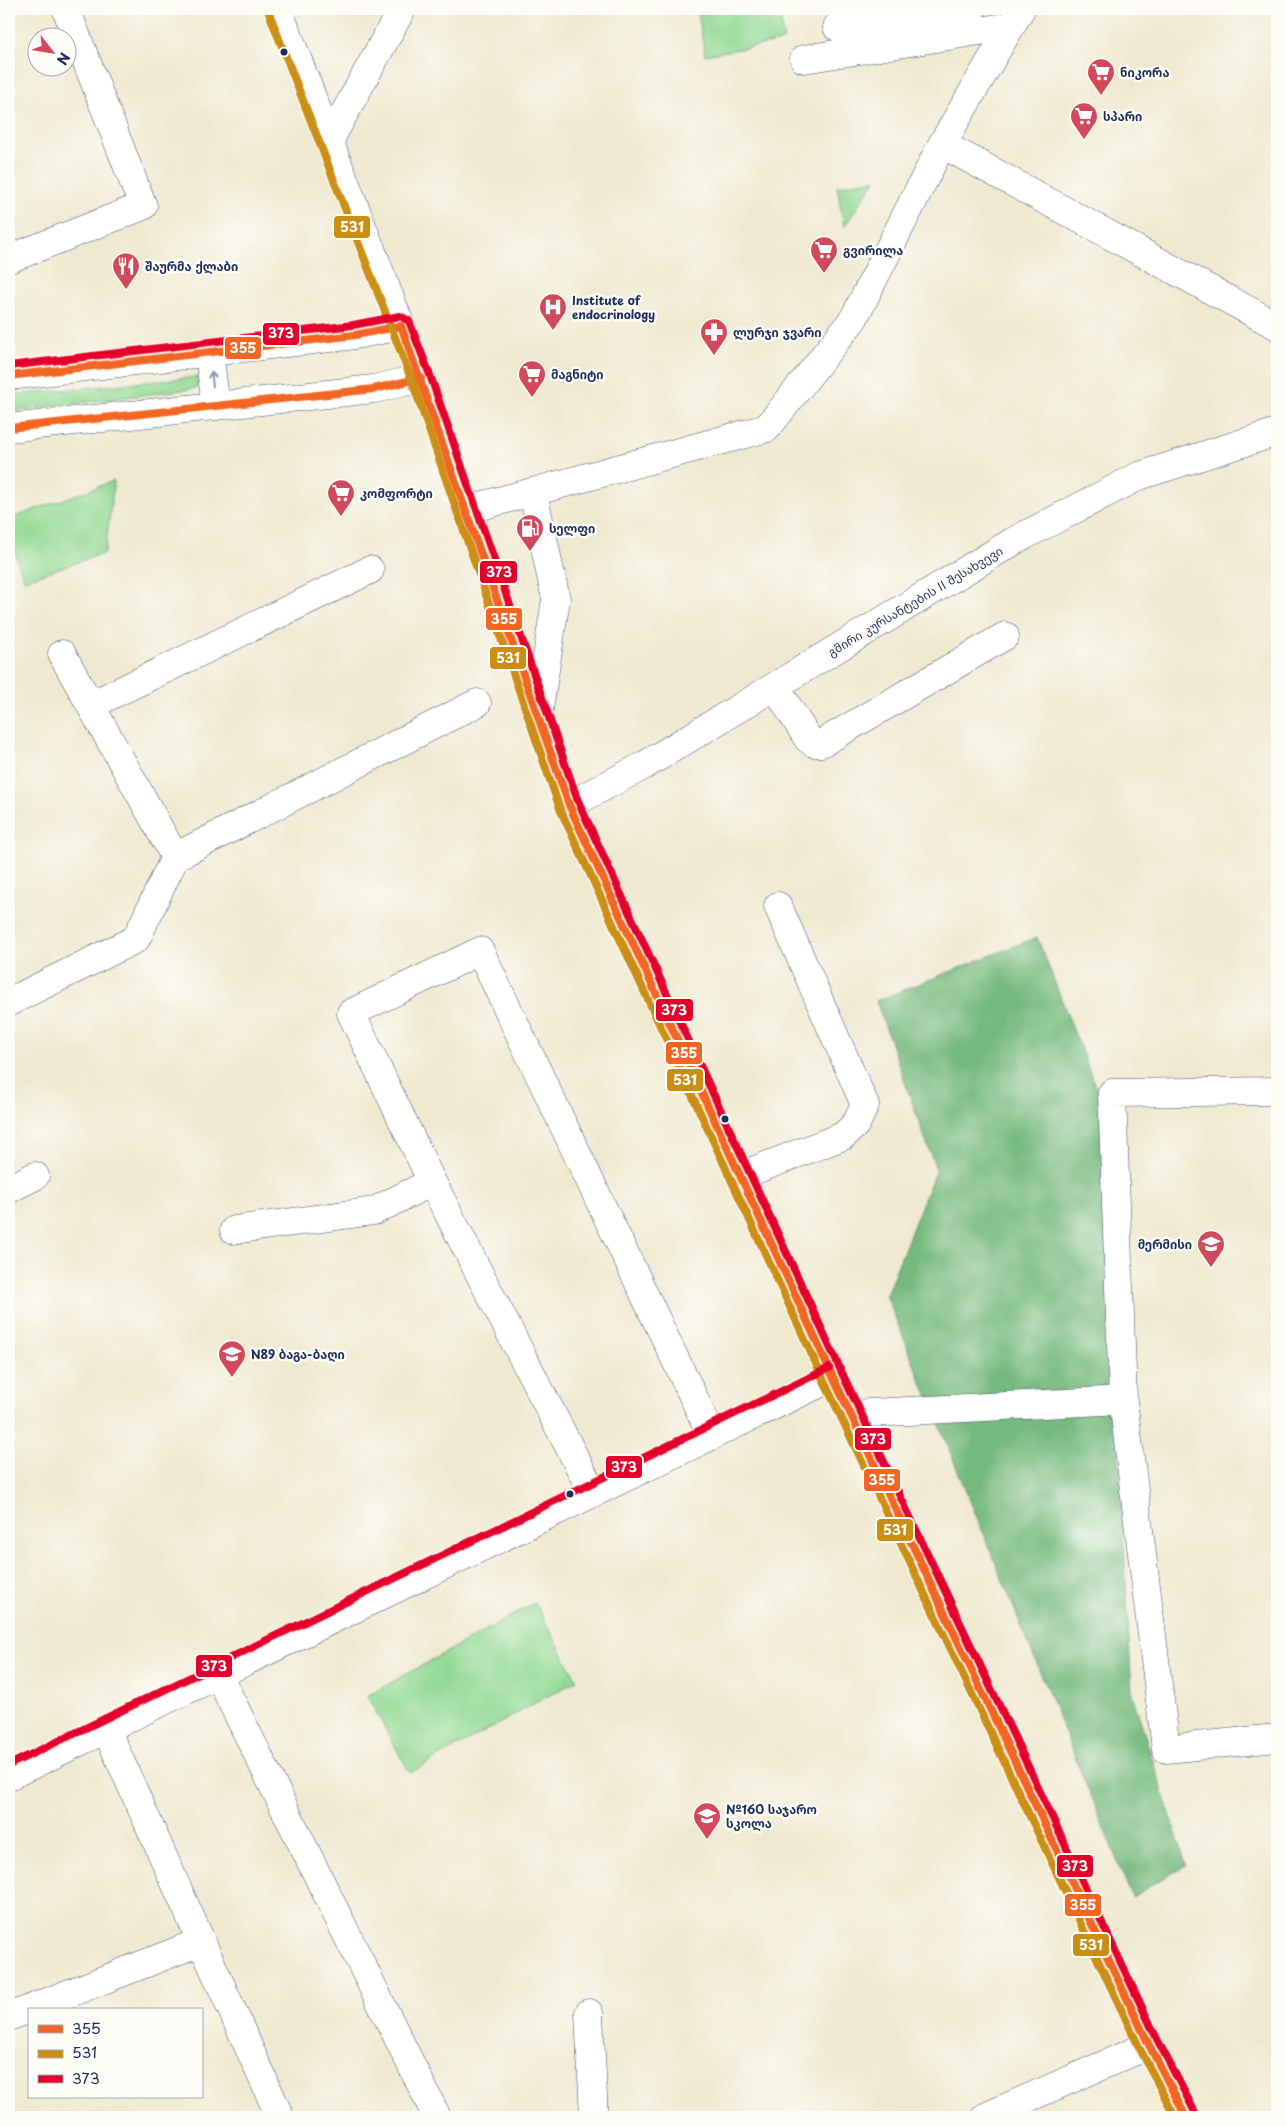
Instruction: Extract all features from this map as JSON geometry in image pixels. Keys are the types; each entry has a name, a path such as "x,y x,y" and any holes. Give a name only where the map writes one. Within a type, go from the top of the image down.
{"main road":[{"path":"9,259 143,206 66,9"},
{"path":"278,9 421,378 569,805 833,1377 1148,2045 1186,2117"},
{"path":"329,141 402,9"},
{"path":"836,27 972,9"},
{"path":"804,59 1016,17"},
{"path":"466,510 767,428 854,318 942,144 1016,17"},
{"path":"942,144 1277,326"},
{"path":"9,376 355,335 401,326"},
{"path":"209,353 216,406"},
{"path":"9,428 374,389 421,378"},
{"name":"გმირი კურსანტების II შესახვევი","path":"569,805 645,765 1014,541 1139,476 1277,432"},
{"path":"533,492 556,598 538,715"},
{"path":"90,705 370,570"},
{"path":"775,686 808,739 813,743 822,743 1005,636"},
{"path":"62,654 175,856"},
{"path":"9,1002 136,939 175,856 477,703"},
{"path":"740,1176 843,1136 856,1124 865,1105 778,906"},
{"path":"593,1493 432,1182 351,1013 480,951 712,1436"},
{"path":"1277,1091 1112,1093 1123,1400 1166,1749 1277,1738"},
{"path":"9,1189 35,1176"},
{"path":"234,1230 374,1211 432,1182"},
{"path":"9,1776 833,1377"},
{"path":"851,1414 1123,1400"},
{"path":"218,1674 437,2117"},
{"path":"106,1729 280,2117"},
{"path":"32,2008 200,1942"},
{"path":"9,2017 28,2010"},
{"path":"589,2012 594,2117"},
{"path":"986,2117 1148,2045"}],"green space":[{"path":"718,9 779,9 784,41 705,55 698,12"},
{"path":"876,179 844,227 837,186"},
{"path":"197,377 197,388 9,412 9,395"},
{"path":"114,481 105,553 24,580 9,536 9,519"},
{"path":"1037,937 1100,1098 1132,1694 1186,1865 1132,1897 886,1295 936,1169 876,1001"},
{"path":"535,1603 577,1680 410,1773 367,1696"}],"transit line":[{"name":"531","path":"269,13 412,381 560,809 824,1381 1140,2049 1175,2117"},
{"name":"373","path":"9,366 353,325 400,316 409,321 430,375 578,801 842,1373 1158,2041 1195,2112"},
{"name":"355","path":"9,376 355,335 401,326 569,805 833,1377 1149,2045 1186,2117"},
{"name":"355","path":"9,428 374,389 421,378"},
{"name":"373","path":"9,1765 829,1368"}],"place":[{"name":"ნიკორა","path":"1101,96"},
{"name":"სპარი","path":"1084,140"},
{"name":"გვირილა","path":"824,274"},
{"name":"შაურმა ქლაბი","path":"126,290"},
{"name":"Institute of endocrinology","path":"553,331"},
{"name":"ლურჯი ჯვარი","path":"714,356"},
{"name":"მაგნიტი","path":"532,398"},
{"name":"კომფორტი","path":"341,517"},
{"name":"სელფი","path":"530,552"},
{"name":"მერმისი","path":"1211,1268"},
{"name":"N89 ბაგა-ბაღი","path":"232,1378"},
{"name":"№160 საჯარო სკოლა","path":"707,1840"}]}
